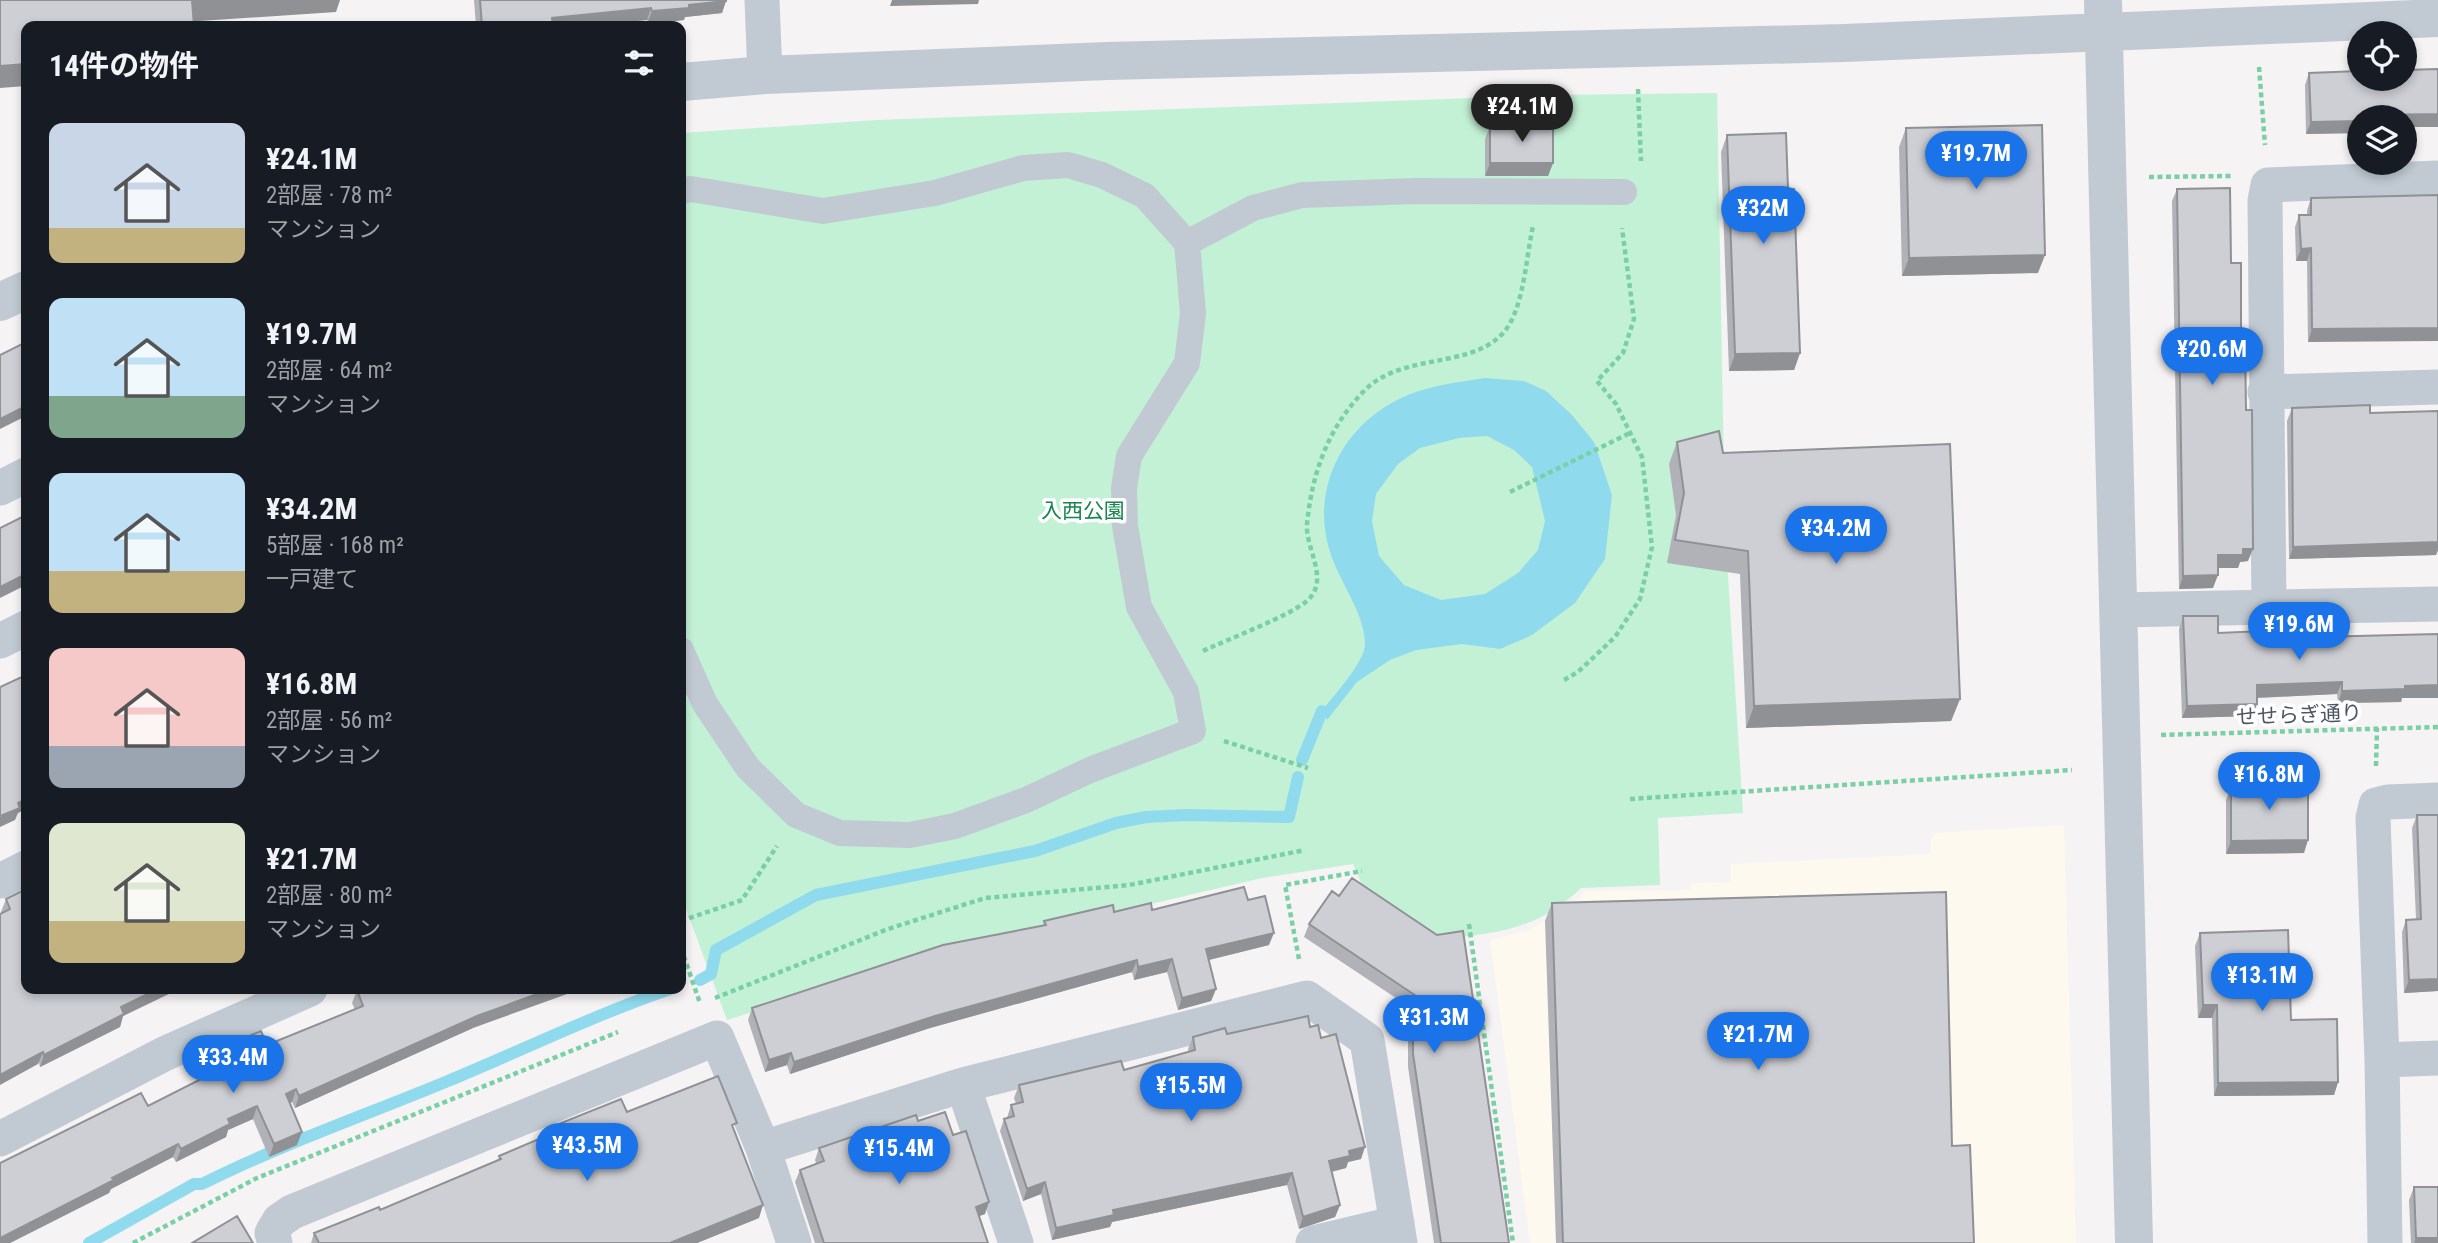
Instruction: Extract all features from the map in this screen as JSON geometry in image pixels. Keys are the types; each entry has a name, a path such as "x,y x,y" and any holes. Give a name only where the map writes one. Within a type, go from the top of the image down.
{"street":[{"path":"761,0 765,75"},
{"path":"686,82 765,75 1107,61 1636,50 2103,16 2438,18"},
{"path":"2103,16 2134,1243"},
{"path":"686,190 823,211 936,193 1023,167 1068,165 1102,175 1145,196 1187,243 1193,313 1187,363 1129,456 1125,488 1125,526 1139,607 1185,692 1193,732 1090,770 1026,800 956,826 910,835 840,833 796,815 748,768 705,704 686,661"},
{"path":"2269,610 2265,392 2265,201 2269,185 2438,178"},
{"path":"1187,243 1253,208 1302,195 1541,190 1624,192"},
{"path":"0,302 21,292"},
{"path":"2265,392 2438,387"},
{"path":"0,488 21,478"},
{"path":"2118,610 2269,610 2438,604"},
{"path":"0,641 21,630"},
{"path":"2385,1243 2382,1060 2373,818 2376,805 2438,800"},
{"path":"0,881 21,870"},
{"path":"0,1139 164,1054 299,994"},
{"path":"763,1148 963,1085 1307,998 1367,1040 1398,1233 1313,1243"},
{"path":"275,1243 272,1233 279,1221 292,1212 716,1038 763,1148 794,1243"},
{"path":"2382,1060 2438,1058"},
{"path":"963,1085 1016,1243"}],"path":[{"path":"1563,680 1578,672 1615,637 1640,599 1651,547 1649,499 1642,457 1616,404 1597,381 1623,353 1634,319 1621,224 1624,192 1641,161 1636,50"},
{"path":"2147,177 2236,176 2269,185 2259,66"},
{"path":"1170,666 1309,599 1318,581 1306,528 1314,476 1328,439 1365,389 1402,366 1471,352 1500,337 1514,315 1541,190"},
{"path":"1510,492 1630,433"},
{"name":"せせらぎ通り","path":"2160,735 2438,727"},
{"path":"1193,732 1308,768"},
{"path":"1630,799 2072,770"},
{"path":"686,919 742,900 796,815"},
{"path":"686,963 700,1004 888,929 985,898 1129,885 1305,850"},
{"path":"1307,998 1285,885 1362,871"},
{"path":"1469,923 1513,1243"}],"shaded area":[{"path":"2064,825 2076,1243 1530,1243 1490,940 1529,930 1567,909 1586,891 1691,890 1691,883 1731,882 1731,864 1931,854 1931,839 1935,833"}],"green space":[{"name":"入西公園","path":"1717,93 1725,528 1743,813 1658,818 1660,885 1581,888 1548,913 1532,921 1498,931 1440,940 1363,887 1353,864 1262,878 929,956 727,1020 686,909 686,133 877,120 1554,95"}],"water":[{"path":"1485,378 1524,381 1546,391 1571,414 1594,442 1612,495 1605,559 1575,603 1532,635 1500,649 1462,644 1416,650 1390,660 1357,682 1327,720 1322,711 1360,660 1365,644 1361,622 1335,566 1325,530 1324,506 1328,482 1337,460 1349,440 1385,407 1427,389","holes":["1487,436 1514,450 1532,467 1545,521 1538,550 1518,573 1485,594 1441,600 1404,585 1379,556 1372,521 1376,494 1398,464 1420,448 1459,438"]}],"building":[{"path":"0,0 192,0 194,21 21,21 21,64 0,66"},
{"path":"480,0 726,0 689,5 689,8 652,11 651,8 552,18 552,21 482,21"},
{"path":"2438,69 2438,114 2417,114 2417,105 2347,105 2347,121 2311,122 2309,73 2347,71 2347,91 2417,91 2417,70"},
{"path":"2042,125 2045,255 1909,258 1906,128"},
{"path":"1490,126 1553,126 1553,163 1490,163"},
{"path":"1786,133 1788,189 1794,189 1800,353 1735,354 1727,135"},
{"path":"2230,188 2231,263 2241,263 2241,341 2245,341 2246,410 2252,410 2253,549 2243,549 2243,555 2218,555 2218,575 2183,576 2177,189"},
{"path":"2438,195 2438,328 2312,329 2311,248 2301,249 2299,215 2311,215 2311,198"},
{"path":"21,344 21,408 0,419 0,355"},
{"path":"2370,405 2370,413 2438,411 2438,542 2293,547 2292,408"},
{"path":"1719,431 1723,453 1950,444 1960,699 1754,706 1748,551 1675,540 1684,493 1677,442"},
{"path":"21,518 21,576 0,587 0,528"},
{"path":"2183,616 2218,616 2218,633 2315,629 2316,637 2438,634 2438,685 2342,691 2342,682 2257,685 2257,704 2187,706"},
{"path":"21,677 21,802 18,803 20,808 0,816 0,687"},
{"path":"2251,778 2285,778 2285,787 2308,787 2308,840 2231,841 2231,787 2251,787"},
{"path":"2417,815 2438,815 2438,979 2409,980 2406,920 2421,919"},
{"path":"1352,878 1437,935 1463,931 1509,1243 1441,1243 1413,1054 1413,1016 1437,1010 1309,924 1332,891 1339,896"},
{"path":"1244,887 1248,900 1265,896 1274,933 1206,949 1216,989 1182,998 1172,959 1138,967 1137,960 935,1016 794,1062 791,1053 769,1060 752,1008 943,945 1046,925 1044,921 1113,905 1114,912 1151,903 1152,910"},
{"path":"21,892 21,994 148,994 121,1007 124,1014 0,1075 0,914 10,909 6,899"},
{"path":"1946,892 1952,1146 1970,1145 1974,1243 1563,1243 1552,903"},
{"path":"2288,930 2291,1020 2337,1019 2338,1082 2218,1083 2217,1005 2203,1005 2200,933"},
{"path":"358,994 537,994 477,1016 299,1096 296,1089 286,1094 302,1132 274,1144 257,1106 228,1119 230,1124 181,1149 178,1144 0,1238 0,1163 141,1093 148,1106 225,1067 222,1060 235,1055 230,1044 261,1031 267,1045 363,1006"},
{"path":"1308,1016 1310,1027 1318,1025 1321,1038 1336,1034 1365,1147 1349,1151 1350,1156 1329,1161 1340,1205 1303,1217 1292,1173 1113,1210 1114,1215 1056,1228 1045,1182 1027,1189 1004,1119 1014,1116 1011,1105 1023,1102 1019,1085 1121,1061 1124,1070 1195,1050 1193,1037 1225,1028 1227,1034"},
{"path":"718,1076 737,1123 732,1125 763,1205 670,1243 319,1243 314,1233 379,1207 380,1210 501,1159 499,1156 558,1131 556,1125 621,1099 627,1112"},
{"path":"945,1112 953,1135 966,1131 989,1202 976,1207 988,1243 824,1243 800,1170 824,1161 819,1148 916,1115 918,1121"},
{"path":"2414,1187 2438,1187 2438,1238 2416,1238"},
{"path":"237,1216 253,1243 192,1243"}],"waterway":[{"path":"1302,760 1322,711"},
{"path":"700,980 711,974 716,950 816,895 1035,851 1116,823 1146,817 1289,817 1298,777"},
{"path":"89,1243 194,1184 202,1184 293,1143 657,994"}]}
